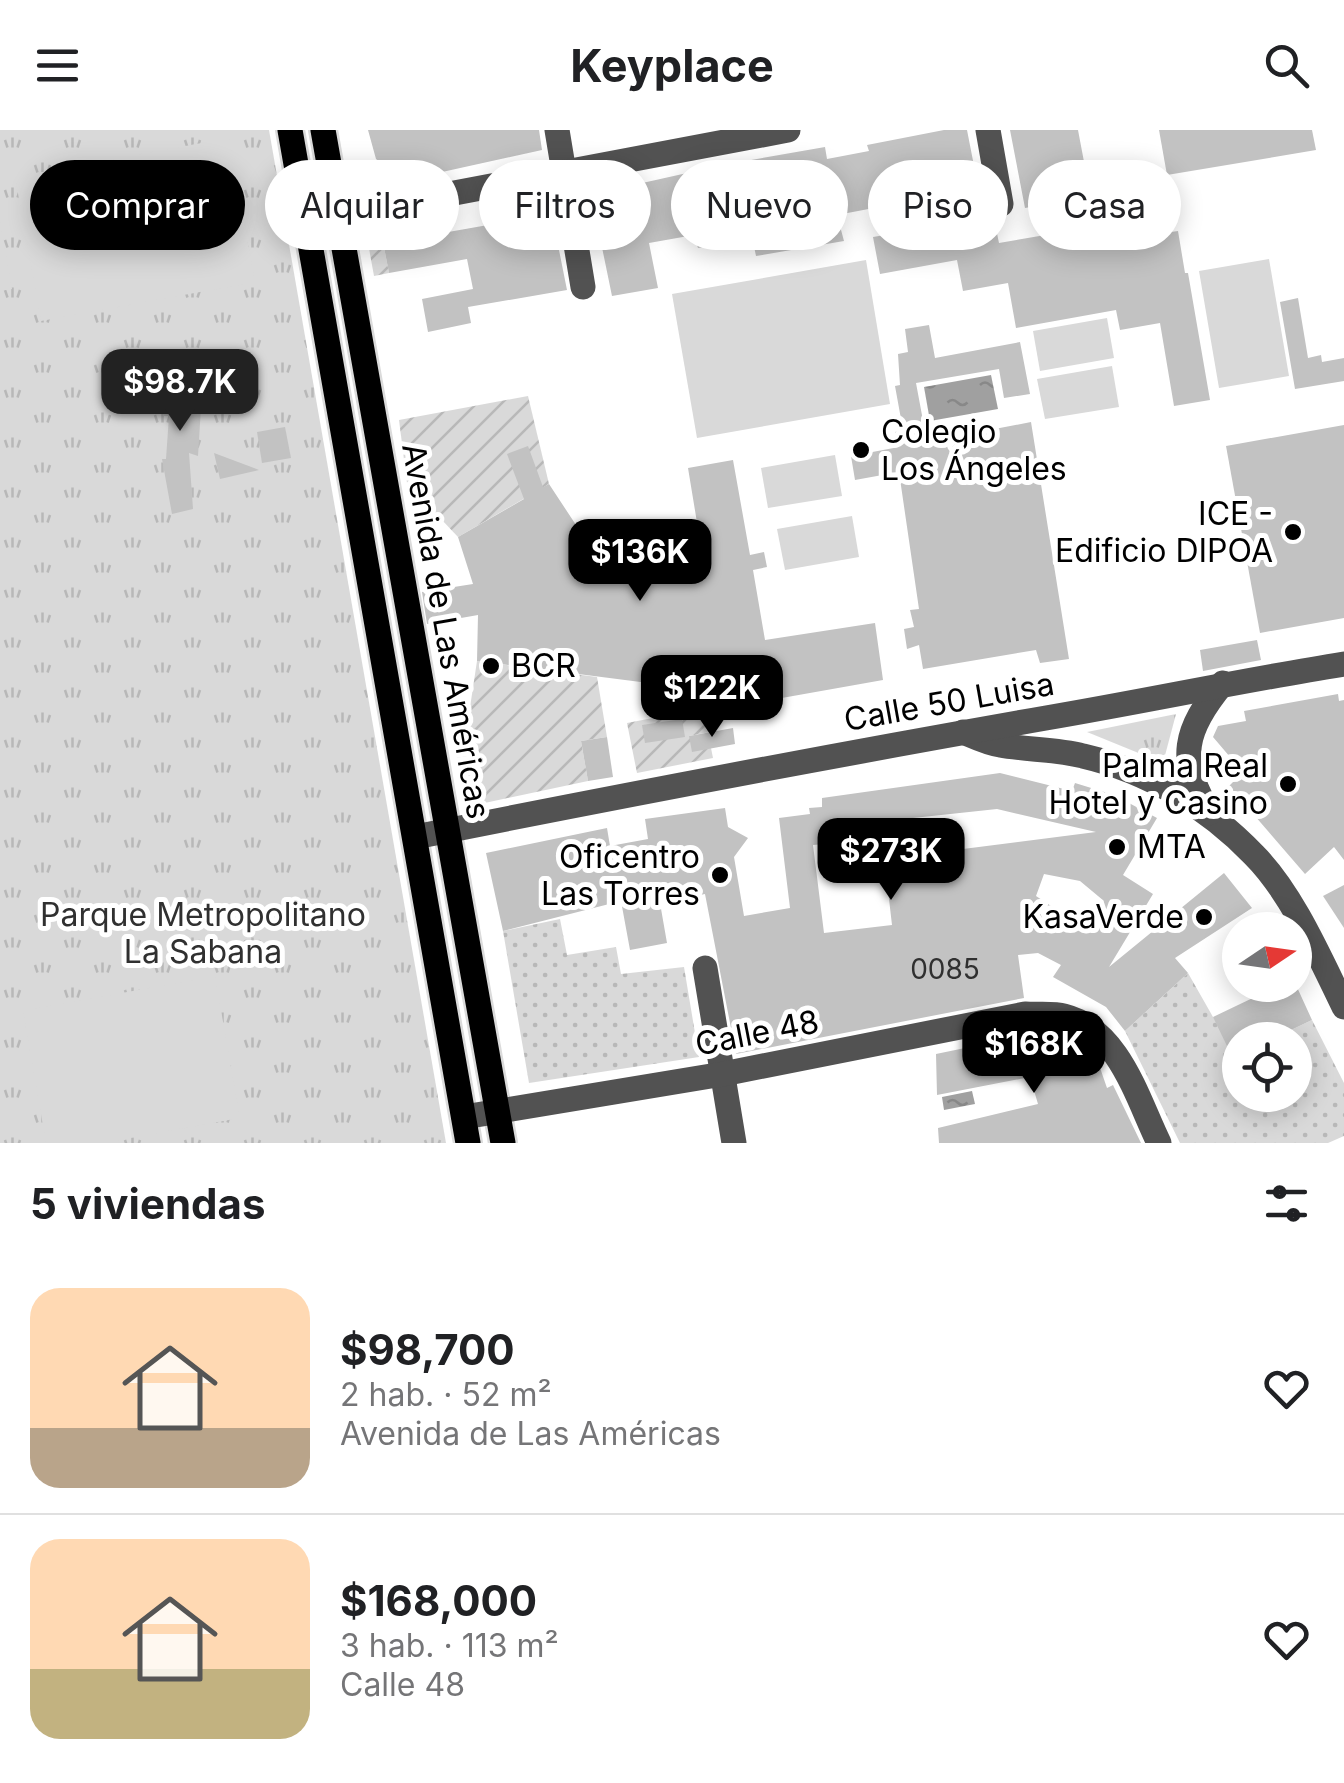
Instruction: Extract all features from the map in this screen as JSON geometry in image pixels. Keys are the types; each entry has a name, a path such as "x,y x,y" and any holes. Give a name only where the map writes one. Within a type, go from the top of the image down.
{"main road":[{"name":"Avenida de Las Américas","path":"290,130 295,160"},
{"name":"Avenida de Las Américas","path":"323,130 328,160"},
{"name":"Avenida de Las Américas","path":"311,250 466,1130"},
{"name":"Avenida de Las Américas","path":"344,250 502,1143"}],"street":[{"path":"557,130 562,160"},
{"path":"609,160 680,141 788,130"},
{"path":"988,130 993,160"},
{"path":"578,250 584,287"},
{"name":"Calle 50 Luisa","path":"415,838 1223,683 1344,664"},
{"path":"1213,819 1190,778 1188,755 1199,712 1223,683"},
{"path":"962,732 996,744 1079,754 1125,767 1173,791 1213,819 1256,856 1291,908 1344,1006"},
{"path":"705,968 734,1143"},
{"name":"Calle 48","path":"466,1130 497,1112 723,1074 1025,1014 1063,1015 1092,1028 1112,1046 1159,1143"}],"green space":[{"name":"Parque Metropolitano La Sabana","path":"0,130 269,130 274,160 265,160 265,250 290,250 446,1143 0,1143"},
{"path":"229,138 233,160 108,160"},
{"path":"30,174 30,250 245,250 245,227 255,282 41,321 15,177"},
{"path":"0,221 12,289 0,291"},
{"path":"369,250 385,250 389,273 374,276"},
{"path":"1269,259 1289,376 1219,388 1199,271"},
{"path":"866,260 890,404 697,438 672,294"},
{"path":"1107,318 1114,358 1040,371 1033,331"},
{"path":"1112,366 1119,407 1045,419 1037,379"},
{"path":"528,396 549,484 458,537 407,483 399,420"},
{"path":"835,455 842,496 768,508 761,468"},
{"path":"852,516 859,557 785,570 777,529"},
{"path":"477,661 597,677 607,737 581,741 588,781 480,804 470,804 462,797 454,738 469,714"},
{"path":"705,708 710,732 689,736 711,748 713,758 637,773 627,723"},
{"path":"1176,714 1163,763 1087,732"},
{"path":"560,919 567,955 616,947 621,974 684,967 699,1057 529,1083 503,931"},
{"path":"1188,973 1222,1029 1222,1112 1312,1112 1312,1022 1308,1022 1312,1020 1344,1083 1344,1136 1328,1143 1180,1143 1125,1031"},
{"path":"215,976 240,1118 102,1143 46,1143 23,1011"}],"water":[{"path":"991,375 998,409 930,421 924,387"},
{"path":"972,1091 975,1104 944,1110 942,1097"}],"building":[{"path":"368,130 539,130 542,150 479,160 479,164 459,168 459,160 376,159"},
{"path":"944,130 967,130 973,160 868,160 868,209 848,213 848,160 751,160 825,147 827,159 869,151 867,145"},
{"path":"1010,130 1078,130 1084,160 1028,160 1025,208"},
{"path":"1159,130 1312,130 1316,150 1181,173 1181,160 1164,160"},
{"path":"671,177 671,239 651,243 651,181"},
{"path":"479,227 479,250 559,250 567,290 468,307 471,323 428,332 422,299 473,289 467,259 389,273 385,250 459,250 459,230"},
{"path":"1028,238 1028,250 1181,249 1210,400 1174,406 1160,323 1120,330 1116,310 1016,328 1008,283 963,291 957,260 880,274 875,250 1008,250 1008,241"},
{"path":"603,250 650,250 658,288 612,296"},
{"path":"755,250 791,250 756,256"},
{"path":"1298,298 1308,358 1321,355 1322,362 1344,358 1344,381 1295,389 1280,302"},
{"path":"929,325 935,358 1020,342 1030,394 1004,398 999,369 916,383 927,442 1031,422 1069,659 1040,663 1036,650 923,669 919,645 907,649 904,629 914,627 910,610 919,609 899,472 855,480 851,456 899,447 895,432 903,430 895,386 900,385 898,354 908,352 905,329"},
{"path":"184,363 189,390 202,391 198,456 189,453 193,509 172,514 162,459 166,459 169,416 163,416 165,382 159,383 157,367"},
{"name":"ICE - Edificio DIPOA","path":"1344,425 1344,618 1260,633 1226,446"},
{"path":"285,427 291,458 262,463 257,432"},
{"path":"528,446 543,487 549,484 576,525 593,583 704,565 688,468 733,460 750,555 764,552 767,567 753,570 765,640 875,623 883,680 731,707 724,673 664,685 477,661 478,615 427,624 422,592 473,584 458,537 524,499 507,454"},
{"path":"214,453 259,470 220,479"},
{"path":"1257,640 1261,660 1203,671 1200,650"},
{"name":"Palma Real Hotel y Casino","path":"1338,694 1339,701 1344,700 1344,860 1334,847 1305,874 1229,786 1236,779 1229,770 1236,764 1213,737 1218,726 1246,721 1244,711"},
{"path":"682,719 685,737 645,743 642,725"},
{"path":"733,728 735,744 692,752 689,736"},
{"path":"607,737 613,777 588,781 581,741"},
{"path":"1000,773 1072,791 1075,783 1114,795 1157,818 1123,875 1153,894 1109,967 1224,873 1252,908 1246,912 1222,912 1222,927 1175,958 1188,973 1125,1031 1106,1007 1053,977 1061,965 1038,953 1018,955 1024,998 736,1054 705,894 660,903 667,943 630,950 621,901 503,931 486,853 607,828 610,846 648,839 645,819 725,808 728,827 748,838 734,857 744,916 790,908 779,818 810,814 809,808 822,807 822,798","holes":["997,809 1096,832 916,855 913,818","882,839 892,925 824,933 813,845","1044,874 1080,881 1104,901 1084,928 1036,896"]},
{"path":"1344,885 1344,928 1323,896"},
{"path":"1244,1002 1304,1002 1312,1020 1222,1022 1222,1036 1213,1017"},
{"path":"1047,1031 1062,1074 1098,1062 1107,1088 1113,1085 1141,1143 939,1143 938,1128 1038,1104 1030,1077 937,1095 936,1054"}],"place":[{"name":"Colegio Los Ángeles","path":"861,450"},
{"name":"ICE - Edificio DIPOA","path":"1293,532"},
{"name":"BCR","path":"491,666"},
{"name":"Palma Real Hotel y Casino","path":"1288,784"},
{"name":"MTA","path":"1117,847"},
{"name":"Oficentro Las Torres","path":"720,875"},
{"name":"KasaVerde","path":"1204,917"}]}
